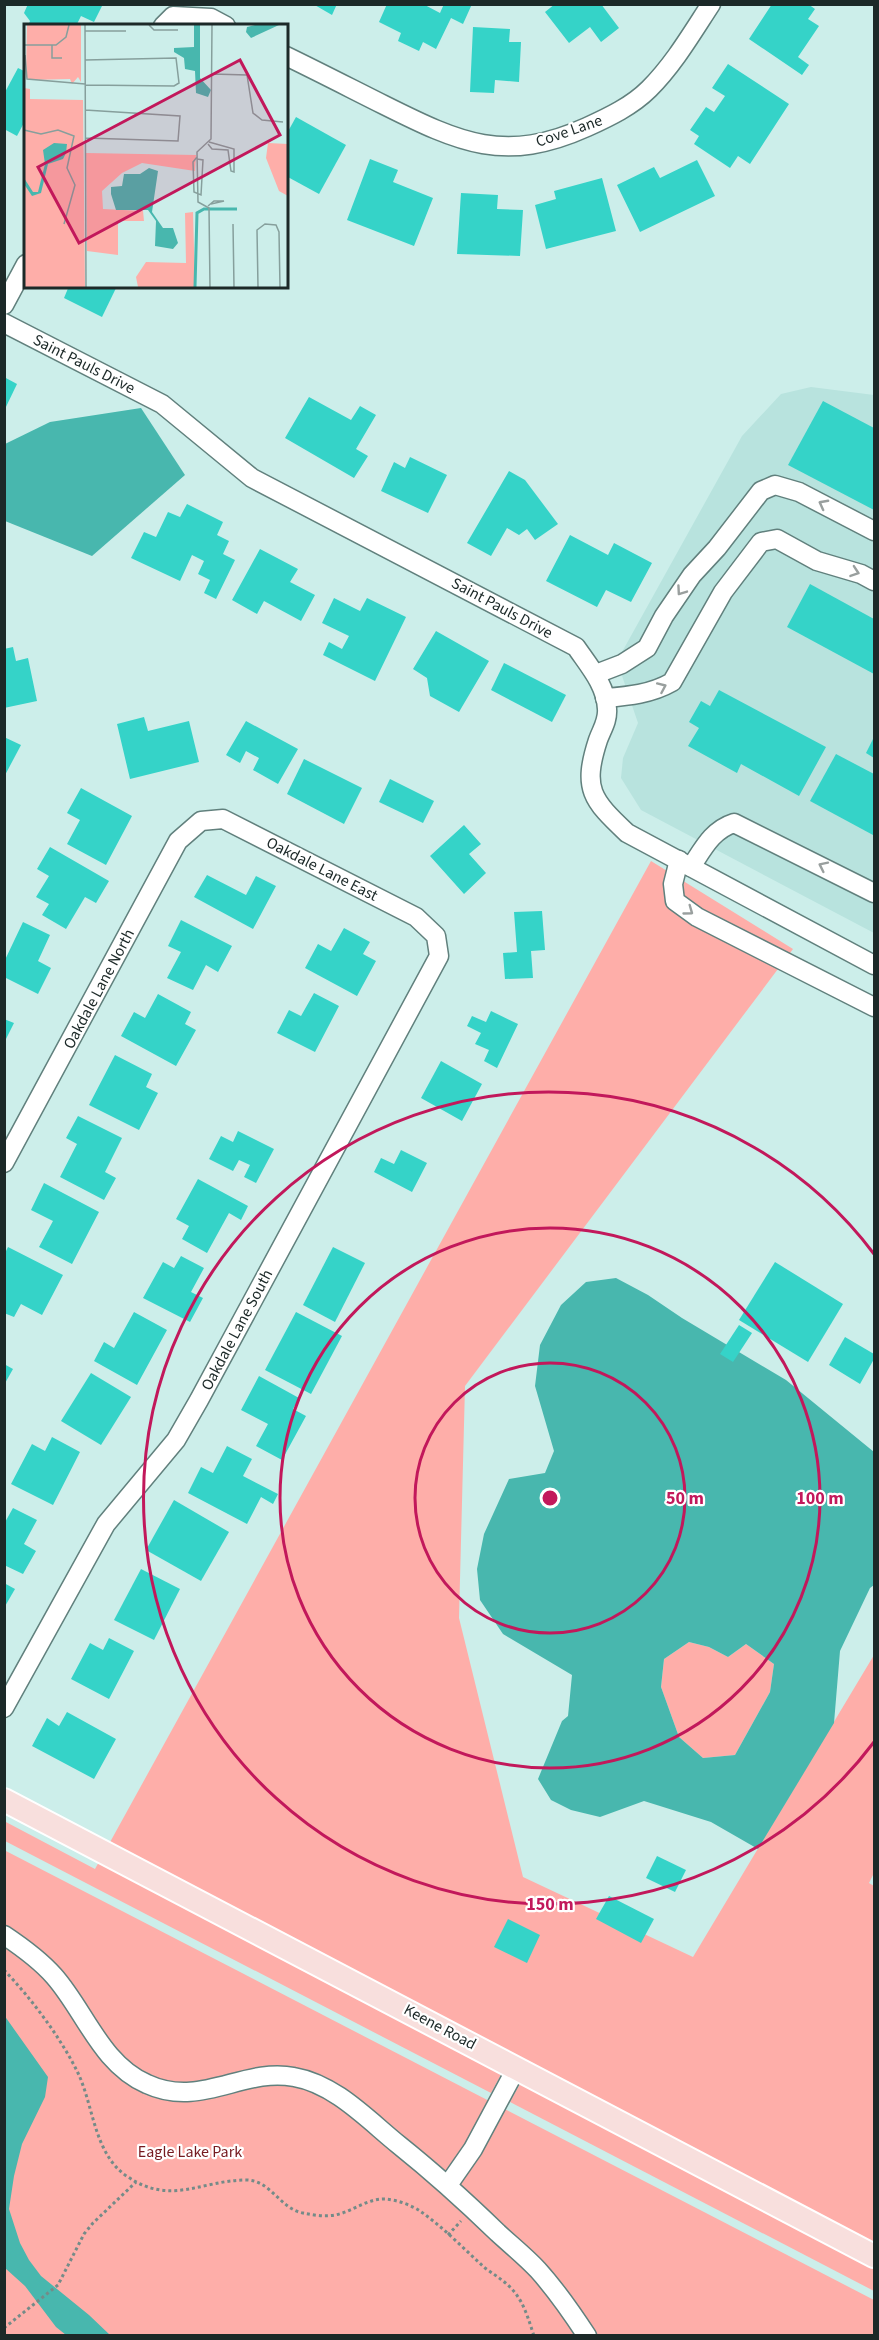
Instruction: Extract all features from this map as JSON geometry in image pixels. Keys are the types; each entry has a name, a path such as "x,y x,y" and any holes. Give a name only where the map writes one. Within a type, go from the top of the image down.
{"main road":[{"name":"Keene Road","path":"4,1800 874,2256"}],"street":[{"name":"Cove Lane","path":"288,57 436,131 467,142 523,146 544,143 573,133 615,114 648,90 673,60 711,4"},
{"path":"165,24 173,16 211,18 222,24"},
{"path":"4,305 24,268"},
{"name":"Saint Pauls Drive","path":"4,323 162,404 252,478 576,647 596,674 605,698 607,719 590,766 591,787 601,808 627,833 874,965"},
{"path":"596,674 622,664 647,648 664,616 692,575 717,548 761,491 775,486 799,492 874,531"},
{"path":"739,519 761,542"},
{"path":"605,698 637,696 661,689 672,682 723,592 761,542 777,539 818,561 861,574 874,581"},
{"name":"Oakdale Lane East","path":"201,821 224,819 416,917 436,936"},
{"name":"Oakdale Lane North","path":"4,1163 178,841 201,821"},
{"path":"874,893 734,823 723,826 707,841 685,864 673,884 675,901 708,922 874,1007"},
{"name":"Oakdale Lane South","path":"4,1708 106,1524 176,1440 199,1400 438,956 436,936"},
{"path":"4,1935 32,1955 54,1976 118,2067 145,2084 167,2092 188,2094 272,2075 294,2076 316,2084 343,2099 448,2185 538,2270 572,2312 587,2336"},
{"path":"448,2185 473,2149 517,2067"}],"path":[{"path":"4,1970 20,1987 64,2049 78,2073 104,2149 112,2163 136,2182 152,2190 170,2192 245,2180 257,2181 290,2209 301,2213 332,2216 372,2201 385,2199 401,2202 418,2210 510,2288 524,2306 534,2336"},
{"path":"4,2328 58,2284 84,2234 136,2182"}],"shaded area":[{"path":"811,387 874,395 874,933 641,810 621,778 623,758 638,723 617,661 742,436 781,394"}],"green space":[{"path":"651,861 793,949 465,1386 459,1618 523,1877 693,1957 874,1655 874,1873 869,1883 874,1886 874,2245 109,1844"},
{"path":"689,1642 709,1647 728,1657 746,1644 774,1664 770,1692 735,1755 703,1758 679,1737 661,1687 664,1659"},
{"path":"4,1821 95,1869 100,1860 503,2071 491,2093 5,1841"},
{"name":"Eagle Lake Park","path":"4,1850 874,2300 874,2335 5,2335"},
{"path":"522,2080 874,2267 874,2291 510,2102"}],"water":[{"path":"141,408 185,475 92,556 5,521 5,444 50,422"},
{"path":"616,1278 648,1295 786,1380 874,1452 874,1585 870,1588 840,1651 834,1723 758,1849 711,1822 644,1801 600,1817 571,1810 551,1800 538,1779 562,1721 568,1716 572,1675 503,1634 480,1600 477,1569 484,1534 509,1479 545,1473 554,1451 535,1386 540,1345 561,1305 586,1282","holes":["689,1642 709,1647 728,1657 746,1644 774,1664 770,1692 735,1755 703,1758 679,1737 661,1687 664,1659"]},
{"path":"4,2015 48,2077 45,2097 22,2144 14,2176 9,2209 20,2243 41,2276 110,2335 66,2335 56,2327 25,2286 5,2268"}],"building":[{"path":"28,4 103,4 94,22 81,16 77,24 29,24 30,21 24,13"},
{"path":"313,4 337,4 332,15"},
{"path":"387,4 423,4 440,13 444,4 472,4 463,24 451,18 436,49 423,42 419,51 398,41 401,33 379,22"},
{"path":"555,4 601,4 619,28 601,42 590,27 569,43 545,12"},
{"path":"772,4 808,4 815,9 808,19 819,26 798,57 809,65 802,75 749,39"},
{"path":"473,27 510,29 509,42 521,42 519,82 495,80 494,93 470,92"},
{"path":"728,64 789,104 750,164 738,156 730,168 694,144 699,136 690,130 706,107 714,112 725,96 712,88"},
{"path":"18,68 24,71 24,123 17,136 4,129 4,94"},
{"path":"296,117 346,145 319,194 288,177 288,131"},
{"path":"370,159 398,170 393,182 433,198 414,246 347,220"},
{"path":"697,160 715,196 640,232 617,185 654,167 660,178"},
{"path":"602,178 616,231 546,249 535,205 556,199 554,191"},
{"path":"461,193 498,195 497,209 523,210 520,256 457,254"},
{"path":"68,288 116,288 102,317 64,298"},
{"path":"4,377 17,384 4,411"},
{"path":"309,397 351,420 360,406 376,415 356,449 368,456 354,478 285,438"},
{"path":"823,401 874,428 874,510 788,465"},
{"path":"410,457 447,475 428,513 381,491 394,462 405,468"},
{"path":"509,471 525,480 558,524 535,540 527,529 519,535 507,528 491,556 467,543"},
{"path":"187,504 223,522 217,535 229,541 223,554 235,560 216,599 204,593 210,580 198,574 204,561 192,555 180,581 131,558 144,532 156,537 168,512 180,517"},
{"path":"570,535 608,555 614,543 652,563 631,602 606,590 597,607 546,581"},
{"path":"260,549 298,569 290,582 315,595 301,621 264,601 257,614 232,600"},
{"path":"810,584 874,619 874,674 787,627"},
{"path":"334,598 360,611 367,598 406,617 375,681 323,655 329,642 342,649 349,636 322,623"},
{"path":"436,631 489,661 459,712 430,696 427,678 413,669"},
{"path":"13,647 16,661 28,658 37,701 4,708 4,649"},
{"path":"504,663 566,695 552,722 491,690"},
{"path":"719,690 826,747 799,796 741,764 737,773 688,746 699,728 689,722 701,701 710,706"},
{"path":"144,717 148,731 189,721 199,762 130,779 117,724"},
{"path":"246,721 298,749 278,784 253,770 259,758 246,751 240,763 226,755"},
{"path":"4,737 21,745 4,777"},
{"path":"874,737 874,758 866,753"},
{"path":"836,754 874,774 873,835 810,801"},
{"path":"304,759 362,788 344,824 287,794"},
{"path":"390,779 434,801 423,823 379,802"},
{"path":"81,788 132,816 106,865 67,844 80,820 67,813"},
{"path":"464,825 481,844 469,854 486,873 464,894 430,856"},
{"path":"50,847 109,881 96,903 85,897 66,929 42,915 49,904 36,897 49,876 37,869"},
{"path":"207,875 246,895 256,876 276,886 253,929 194,897"},
{"path":"542,911 545,950 531,951 533,978 505,979 503,953 517,952 514,912"},
{"path":"181,920 232,946 218,972 206,965 193,990 167,978 181,952 168,946"},
{"path":"23,922 50,935 38,961 51,968 38,994 4,977 4,962"},
{"path":"344,928 370,942 363,954 376,961 357,996 305,968 318,944 331,951"},
{"path":"314,993 339,1006 315,1052 277,1033 289,1010 301,1016"},
{"path":"158,994 191,1012 185,1024 196,1030 176,1066 121,1036 134,1012 145,1018"},
{"path":"491,1011 518,1024 497,1068 484,1061 489,1050 475,1044 481,1033 467,1026 472,1016 486,1022"},
{"path":"4,1019 14,1023 4,1043"},
{"path":"115,1055 152,1074 146,1087 158,1093 139,1130 89,1105"},
{"path":"441,1061 482,1084 462,1121 421,1098"},
{"path":"78,1116 122,1138 105,1172 116,1178 104,1200 60,1177 77,1144 66,1138"},
{"path":"238,1131 274,1149 256,1183 244,1177 250,1165 239,1160 233,1171 209,1159 221,1136 233,1142"},
{"path":"401,1150 427,1163 412,1192 374,1172 381,1158 394,1164"},
{"path":"198,1179 248,1206 241,1220 229,1213 207,1253 182,1239 189,1226 176,1219"},
{"path":"44,1183 99,1212 72,1264 39,1247 53,1221 31,1210"},
{"path":"8,1247 63,1275 42,1315 21,1304 14,1317 4,1313 4,1255"},
{"path":"333,1247 365,1263 335,1322 303,1305"},
{"path":"181,1256 204,1268 191,1292 203,1298 190,1322 143,1298 163,1262 174,1268"},
{"path":"775,1262 843,1304 808,1362 739,1320"},
{"path":"134,1312 167,1330 137,1385 94,1361 104,1342 114,1348"},
{"path":"296,1312 342,1336 311,1394 265,1370"},
{"path":"739,1325 752,1333 733,1362 720,1354"},
{"path":"845,1337 874,1354 874,1359 860,1384 829,1365"},
{"path":"4,1364 13,1369 4,1385"},
{"path":"91,1373 131,1397 101,1445 61,1421"},
{"path":"259,1376 299,1398 293,1409 306,1416 282,1460 256,1446 268,1424 241,1410"},
{"path":"52,1437 80,1452 53,1505 11,1484 32,1444 45,1451"},
{"path":"227,1446 252,1459 243,1476 278,1494 273,1504 261,1497 247,1524 188,1493 201,1467 213,1473"},
{"path":"174,1500 229,1532 201,1581 146,1550"},
{"path":"13,1508 37,1520 24,1544 36,1551 23,1574 4,1565 4,1524"},
{"path":"141,1569 180,1589 154,1640 114,1620"},
{"path":"4,1583 15,1589 4,1608"},
{"path":"109,1638 134,1651 109,1699 71,1679 90,1643 103,1650"},
{"path":"67,1712 116,1739 94,1779 32,1746 47,1718 59,1726"},
{"path":"657,1856 686,1870 675,1892 646,1878"},
{"path":"609,1896 654,1919 641,1943 596,1919"},
{"path":"508,1919 540,1935 527,1963 494,1947"}]}
